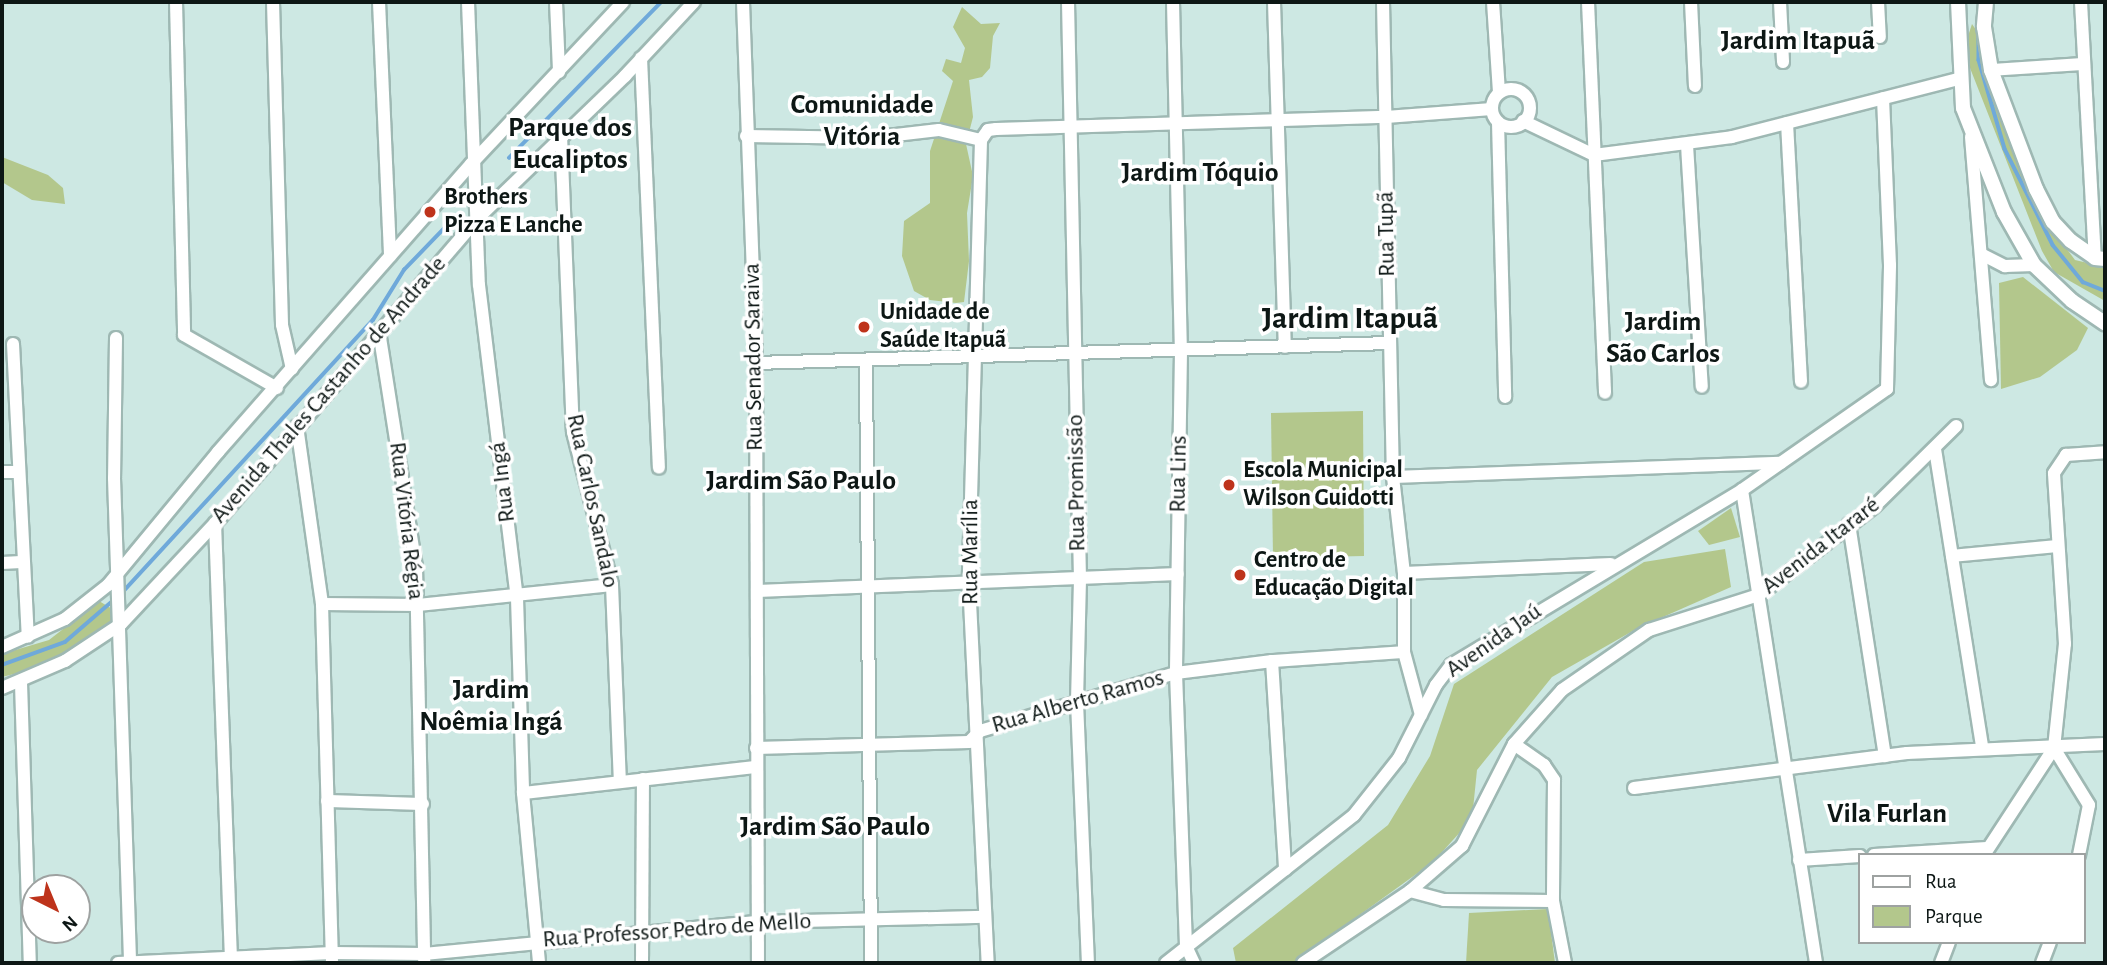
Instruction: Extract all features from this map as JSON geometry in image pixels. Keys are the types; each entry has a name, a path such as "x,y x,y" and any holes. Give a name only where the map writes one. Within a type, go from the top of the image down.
{"street":[{"path":"176,2 184,335 277,388"},
{"path":"273,2 282,325 292,369"},
{"path":"379,2 390,256"},
{"name":"Rua Ingá","path":"468,2 471,164 477,219 479,285 517,598 523,793 538,963"},
{"path":"556,2 559,72"},
{"name":"Avenida Thales Castanho de Andrade","path":"2,647 28,637 86,604 118,574 471,164 622,2"},
{"name":"Avenida Thales Castanho de Andrade","path":"2,688 22,683 65,661 121,624 215,523 477,219 641,58 694,2"},
{"name":"Rua Senador Saraiva","path":"743,2 756,363 757,591 754,767 758,963"},
{"name":"Rua Promissão","path":"1069,2 1068,127 1080,579 1077,702 1088,963"},
{"name":"Rua Lins","path":"1173,2 1181,351 1176,673 1186,946"},
{"path":"1274,2 1285,347"},
{"name":"Rua Tupã","path":"1383,2 1394,477 1404,573 1404,652 1421,715"},
{"path":"1492,109 1499,93 1493,2"},
{"path":"1588,2 1605,393"},
{"path":"1691,2 1695,86"},
{"path":"1780,2 1783,62"},
{"path":"1878,2 1880,37"},
{"path":"1958,2 1961,79 1970,130 1983,255 1991,380"},
{"path":"1986,2 1984,27 1991,70 2053,222 2079,249 2100,258 2081,2"},
{"path":"641,58 659,468"},
{"path":"1991,70 2084,64"},
{"path":"1499,122 1508,126 1523,121 1594,155 1687,145 1961,79"},
{"path":"1499,93 1515,89 1525,96 1530,107 1523,121"},
{"name":"Avenida Jaú","path":"1166,963 1284,870 1321,845 1380,786 1451,665 1614,563 1742,490 1887,389 1890,265 1883,98"},
{"path":"746,136 870,138 939,130 981,140 988,130 1174,121 1386,117 1492,109"},
{"path":"1492,109 1499,122 1505,397"},
{"path":"1787,123 1801,382"},
{"path":"1970,130 2004,212 2034,265 2078,306 2105,323"},
{"name":"Rua Carlos Sandalo","path":"561,135 573,432 612,584 620,782"},
{"name":"Rua Marília","path":"981,140 969,581 980,731 988,963"},
{"path":"1687,145 1702,387"},
{"path":"1983,255 2005,266 2034,265"},
{"name":"Rua Vitória Régia","path":"379,331 416,567 423,804 424,959"},
{"path":"116,338 118,574 130,963"},
{"path":"756,363 974,354 1074,354 1389,343"},
{"path":"13,344 21,562 28,637"},
{"path":"866,360 870,583 871,963"},
{"path":"297,426 322,604 332,958"},
{"name":"Avenida Itararé","path":"1303,963 1410,891 1462,846 1514,744 1562,690 1631,640 1681,616 1759,595 1849,524 1935,449 1956,426"},
{"path":"1935,449 1982,747"},
{"path":"1930,853 1985,851 2054,748 2065,644 2054,473 2060,459 2076,453 2105,452"},
{"path":"1394,477 1781,463"},
{"path":"2,472 17,472"},
{"path":"1742,490 1816,963"},
{"path":"215,523 231,959"},
{"path":"1849,524 1885,756"},
{"path":"1952,556 2057,545"},
{"path":"2,563 21,562"},
{"path":"1404,573 1614,563"},
{"path":"757,591 870,583 1080,579 1178,574"},
{"path":"322,604 418,605 517,598 612,584"},
{"name":"Rua Alberto Ramos","path":"756,748 968,742 980,731 1077,702 1113,695 1176,673 1272,661 1404,652"},
{"path":"1272,661 1284,870"},
{"path":"22,683 30,963"},
{"path":"1514,744 1544,765 1554,780 1553,901 1565,963"},
{"path":"1634,788 1786,765 1982,747 2054,748 2105,744"},
{"path":"2054,748 2089,805 2079,853"},
{"path":"523,793 754,767"},
{"path":"642,963 643,779"},
{"path":"327,802 423,804"},
{"path":"1799,860 1858,856"},
{"path":"1410,891 1444,900 1553,901"},
{"name":"Rua Professor Pedro de Mello","path":"118,963 231,959 424,959 538,941 758,922 985,917"},
{"path":"1941,963 1948,944"},
{"path":"2042,963 2049,944"},
{"path":"1186,946 1194,963"}],"green space":[{"path":"962,7 981,24 1000,23 993,36 990,68 982,77 969,80 973,117 966,144 973,176 967,213 969,261 964,302 956,303 930,300 914,291 902,256 904,221 930,203 930,151 953,81 942,71 946,59 961,63 965,48 953,27"},
{"path":"1972,24 1983,40 2005,132 2049,225 2075,260 2105,267 2105,301 2054,272 2042,251 1970,68 1968,36"},
{"path":"2,157 48,175 63,188 65,204 32,200 2,182"},
{"path":"2023,277 2088,328 2077,350 2040,377 2001,389 1999,283"},
{"path":"1363,411 1364,556 1273,558 1271,413"},
{"path":"1731,508 1740,537 1709,545 1698,531"},
{"path":"1725,549 1731,587 1638,628 1552,677 1477,770 1472,819 1433,862 1293,963 1236,963 1233,948 1388,825 1430,756 1454,684 1644,562"},
{"path":"99,601 114,610 116,619 102,634 42,667 2,677 2,654 49,640"},
{"path":"1548,909 1555,963 1466,963 1469,913"}],"waterway":[{"path":"509,158 661,2"},
{"path":"1979,35 1979,60 2005,149 2053,245 2083,282 2105,291"},
{"path":"121,594 373,320 404,270 458,214"},
{"path":"2,665 65,642 115,599"}],"place":[{"name":"Brothers Pizza E Lanche","path":"430,212"},
{"name":"Unidade de Saúde Itapuã","path":"864,327"},
{"name":"Escola Municipal Wilson Guidotti","path":"1229,485"},
{"name":"Centro de Educação Digital","path":"1240,575"}],"district":[{"name":"Jardim Itapuã","path":"1798,41"},
{"name":"Comunidade Vitória","path":"862,121"},
{"name":"Parque dos Eucaliptos","path":"570,144"},
{"name":"Jardim Tóquio","path":"1200,173"},
{"name":"Jardim Itapuã","path":"1350,318"},
{"name":"Jardim São Carlos","path":"1663,338"},
{"name":"Jardim São Paulo","path":"801,481"},
{"name":"Jardim Noêmia Ingá","path":"491,706"},
{"name":"Vila Furlan","path":"1887,814"},
{"name":"Jardim São Paulo","path":"835,827"}]}
